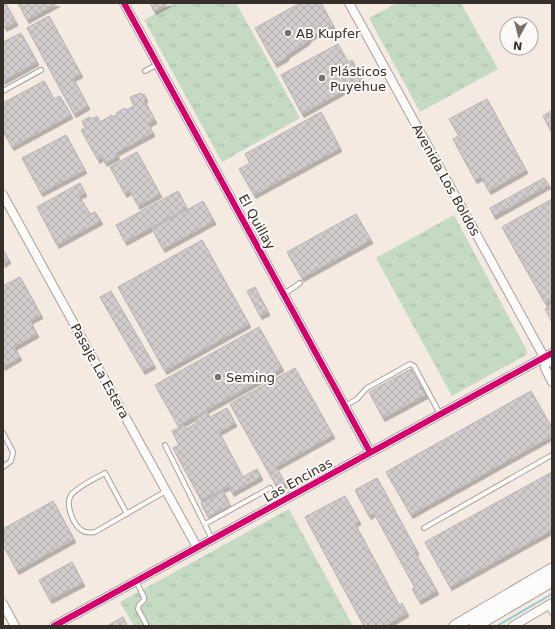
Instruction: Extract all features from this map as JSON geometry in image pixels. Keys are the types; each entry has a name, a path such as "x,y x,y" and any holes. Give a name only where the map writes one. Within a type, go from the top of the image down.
{"main road":[{"path":"455,626 552,569"},
{"path":"475,626 552,581"}],"street":[{"name":"El Quillay","path":"124,3 370,452"},
{"name":"Avenida Los Boldos","path":"349,3 544,357 545,368 552,382"},
{"name":"Pasaje La Estera","path":"3,195 197,548"},
{"name":"Las Encinas","path":"54,626 552,353"},
{"name":"Avenida Los Boldos","path":"544,357 552,363"},
{"path":"3,604 15,626"},
{"path":"513,626 551,607"}],"lane":[{"path":"145,71 158,64"},
{"path":"3,91 41,70"},
{"path":"283,294 300,283"},
{"path":"345,406 357,399 367,388 410,364 414,366 440,414"},
{"path":"3,433 13,452 11,461 3,467"},
{"path":"165,445 212,539"},
{"path":"424,528 552,456"},
{"path":"127,514 105,473 75,491 68,501 69,511 79,528 88,533 95,532 127,514 166,491"},
{"path":"205,524 270,488"},
{"path":"136,581 144,597 144,600 139,605 138,609 146,624"}],"green space":[{"path":"175,3 236,3 300,118 222,162 144,20"},
{"path":"397,3 461,3 498,69 420,112 369,18"},
{"path":"454,215 527,351 526,355 452,396 376,258"},
{"path":"289,509 353,626 134,626 120,602"}],"building":[{"path":"18,3 58,3 27,20"},
{"path":"150,3 169,3 154,11"},
{"name":"AB Kupfer","path":"300,3 321,3 333,25 309,38 308,41 287,55 286,58 275,64 255,28"},
{"path":"6,4 16,22 5,28 3,25 3,6"},
{"path":"49,16 81,74 73,78 88,106 74,114 27,28"},
{"path":"21,33 37,62 3,81 3,42"},
{"name":"Plásticos Puyehue","path":"338,44 348,62 352,60 363,80 302,114 281,75"},
{"path":"44,81 54,99 60,96 71,115 12,147 3,131 3,103"},
{"path":"141,93 142,95 144,94 146,99 144,100 155,120 148,124 153,133 116,153 118,156 105,163 102,157 98,160 81,130 85,128 82,121 90,117 92,119 97,116 100,122 112,115 113,117 117,115 116,113 125,108 126,110 134,106 130,97"},
{"path":"487,99 526,170 489,191 481,177 475,180 453,139 459,136 449,119"},
{"path":"552,110 552,133 543,116"},
{"path":"321,112 340,148 254,195 239,169 250,163 245,154"},
{"path":"66,135 85,170 41,193 22,158"},
{"path":"137,152 160,194 138,206 130,191 125,194 110,167"},
{"path":"544,178 549,185 494,216 490,208"},
{"path":"80,183 85,193 79,196 90,214 95,212 101,221 57,245 37,207"},
{"path":"178,191 187,208 125,242 116,225"},
{"path":"552,199 552,299 545,303 502,227"},
{"path":"203,201 214,221 163,249 152,229"},
{"path":"356,214 371,240 302,278 287,252"},
{"path":"202,240 249,324 165,371 118,287"},
{"path":"3,250 9,260 3,264"},
{"path":"20,277 41,315 30,321 37,334 14,347 20,357 3,367 3,286"},
{"path":"255,287 268,312 260,316 247,291"},
{"path":"111,291 154,365 143,371 100,297"},
{"path":"552,305 552,322 545,309"},
{"name":"Seming","path":"259,327 282,368 178,426 155,385"},
{"path":"295,368 333,435 276,467 286,484 278,489 230,404"},
{"path":"411,369 426,395 383,418 369,392"},
{"path":"531,391 552,428 552,436 411,515 386,472"},
{"path":"227,408 235,423 219,432 243,477 257,469 261,477 232,493 229,486 201,500 173,448 179,445 172,431 184,425 186,429 197,423 195,419 207,412 210,417"},
{"path":"552,472 552,530 450,587 425,542"},
{"path":"377,478 437,591 419,601 412,589 415,588 374,513 369,516 355,490"},
{"path":"223,491 230,505 208,517 201,503"},
{"path":"345,496 359,521 355,524 399,605 402,603 407,613 385,626 364,626 305,517"},
{"path":"53,501 74,539 17,571 3,545 3,529"},
{"path":"72,562 83,583 50,600 39,580"},
{"path":"123,617 127,626 107,626"}],"waterway":[{"path":"497,626 552,594"}],"cycle path":[{"path":"124,3 370,452"},
{"path":"54,626 552,353"}],"place":[{"name":"AB Kupfer","path":"288,33"},
{"name":"Plásticos Puyehue","path":"322,78"},
{"name":"Seming","path":"218,377"}]}
